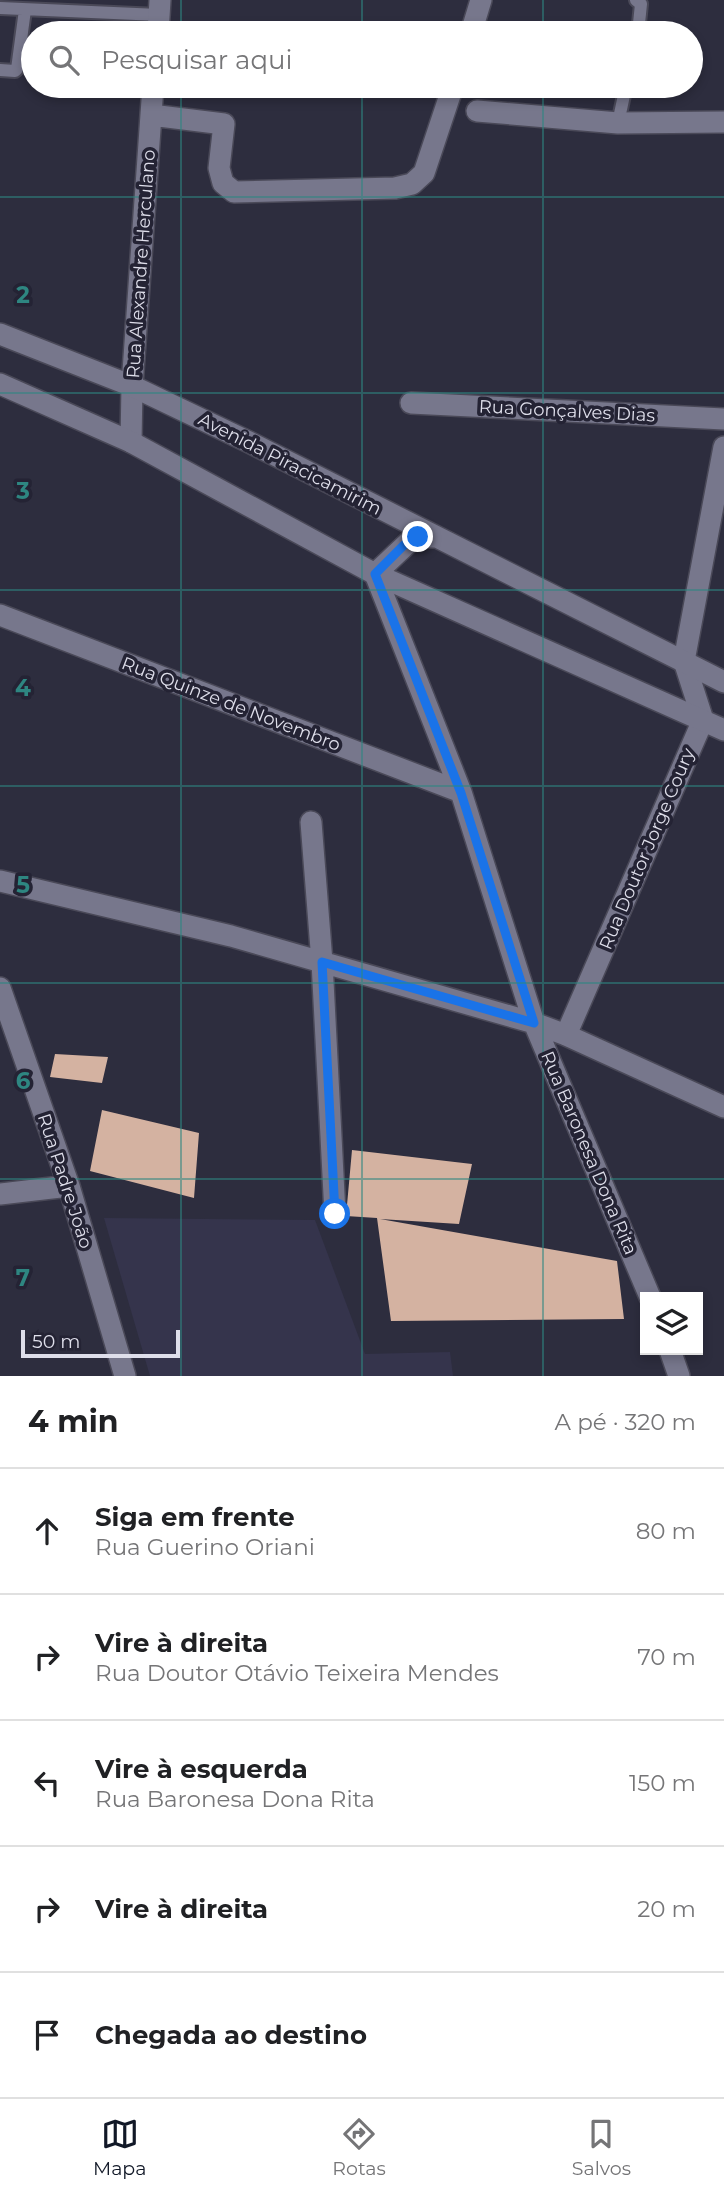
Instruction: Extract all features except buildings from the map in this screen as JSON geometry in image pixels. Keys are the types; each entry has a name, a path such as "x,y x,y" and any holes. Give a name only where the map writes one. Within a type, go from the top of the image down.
{"street":[{"path":"475,21 481,0"},
{"name":"Rua Alexandre Herculano","path":"131,442 132,386 152,98"},
{"path":"151,115 224,124 219,168 223,183 234,192 395,188 412,184 424,173 449,98"},
{"path":"477,111 618,123 724,121"},
{"name":"Avenida Piracicamirim","path":"0,334 132,386 249,442 724,682"},
{"path":"0,384 131,442 375,574 724,730"},
{"name":"Rua Gonçalves Dias","path":"411,404 724,419"},
{"path":"703,720 684,661 724,447"},
{"path":"375,574 410,541 418,537 434,537"},
{"name":"Rua Baronesa Dona Rita","path":"375,574 461,793 534,1023 648,1292"},
{"name":"Rua Quinze de Novembro","path":"0,615 461,793"},
{"name":"Rua Doutor Jorge Coury","path":"566,1035 703,720"},
{"path":"311,822 322,962 335,1214"},
{"path":"0,881 231,936 534,1023 724,1107"},
{"name":"Rua Padre João","path":"0,988 69,1186 125,1376"},
{"path":"0,1195 69,1186"},
{"path":"672,1355 679,1376"}],"lane":[{"path":"636,0 641,4 639,21"},
{"path":"0,8 159,16"},
{"path":"24,21 25,10"},
{"path":"0,69 17,69 21,40"},
{"path":"618,123 623,98"}],"shaded area":[{"path":"104,1218 315,1220 365,1354 450,1352 453,1376 150,1376"}],"route":[{"path":"335,1214 322,962 534,1023 461,793 375,574 404,545 418,537"}]}
